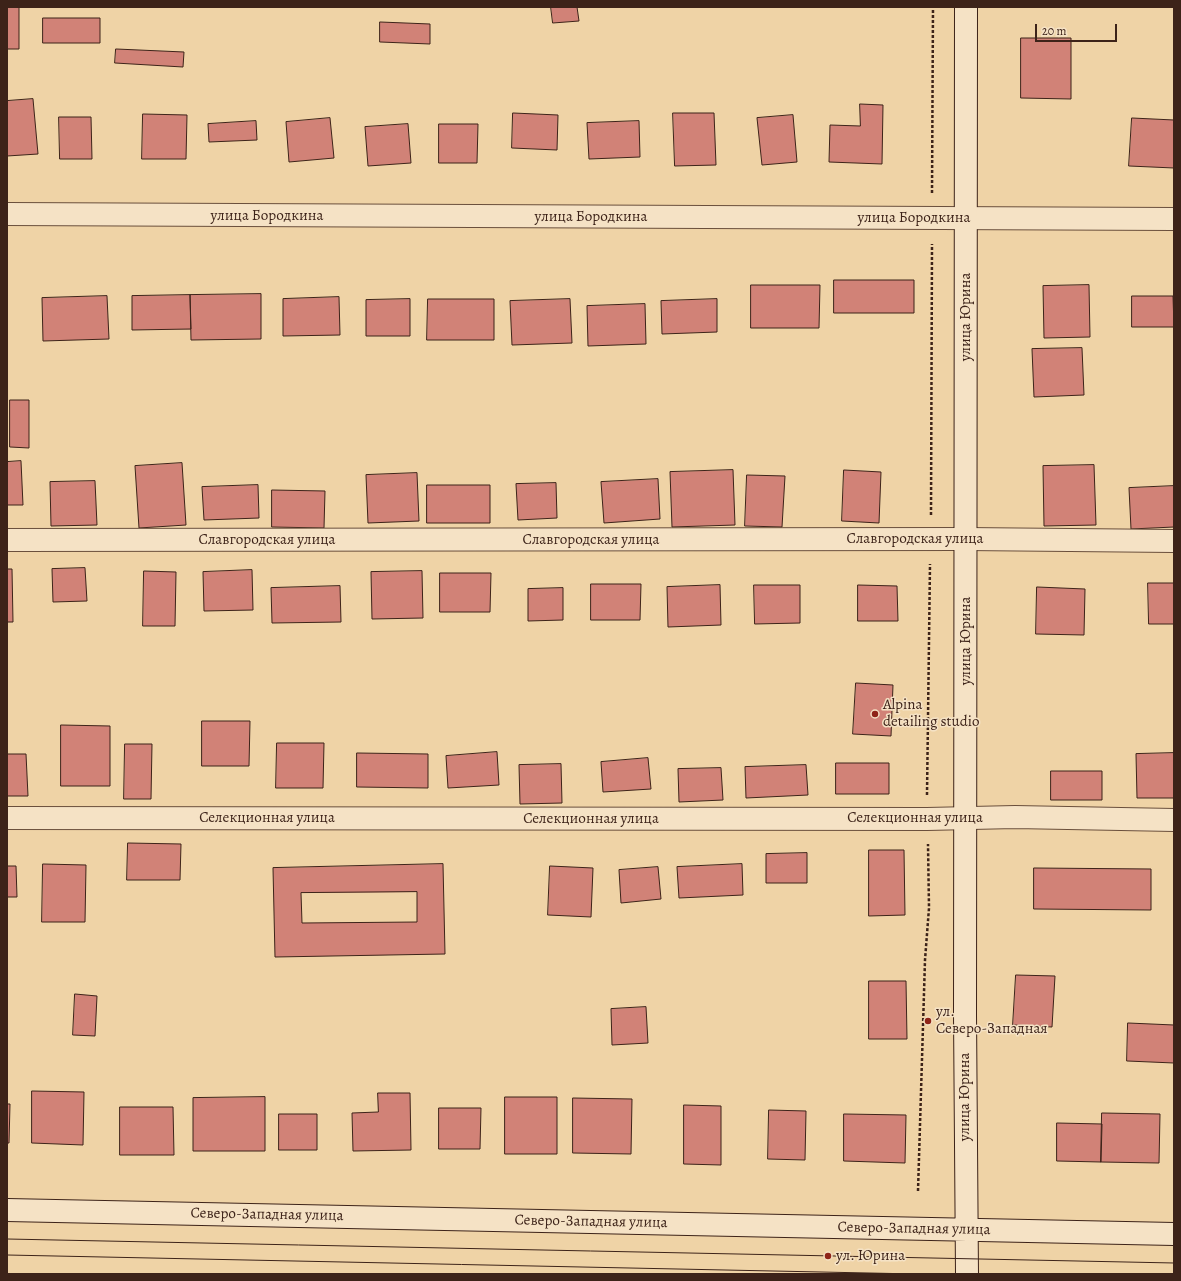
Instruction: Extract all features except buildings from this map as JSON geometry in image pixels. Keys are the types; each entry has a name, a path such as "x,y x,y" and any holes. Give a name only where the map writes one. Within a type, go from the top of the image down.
{"street":[{"name":"улица Юрина","path":"966,7 967,1274"},
{"name":"улица Бородкина","path":"7,214 1174,219"},
{"name":"Славгородская улица","path":"7,540 966,539 1174,541"},
{"name":"Селекционная улица","path":"7,818 927,819 1015,817 1174,820"},
{"name":"Северо-Западная улица","path":"7,1210 1174,1234"}],"path":[{"path":"918,1191 925,960 929,908 927,819 933,7"}],"tram line":[{"path":"7,1239 1174,1263"},
{"path":"7,1255 916,1274"}],"place":[{"name":"Alpina detailing studio","path":"875,714"},
{"name":"ул. Северо-Западная","path":"928,1021"},
{"name":"ул. Юрина","path":"828,1256"}]}
